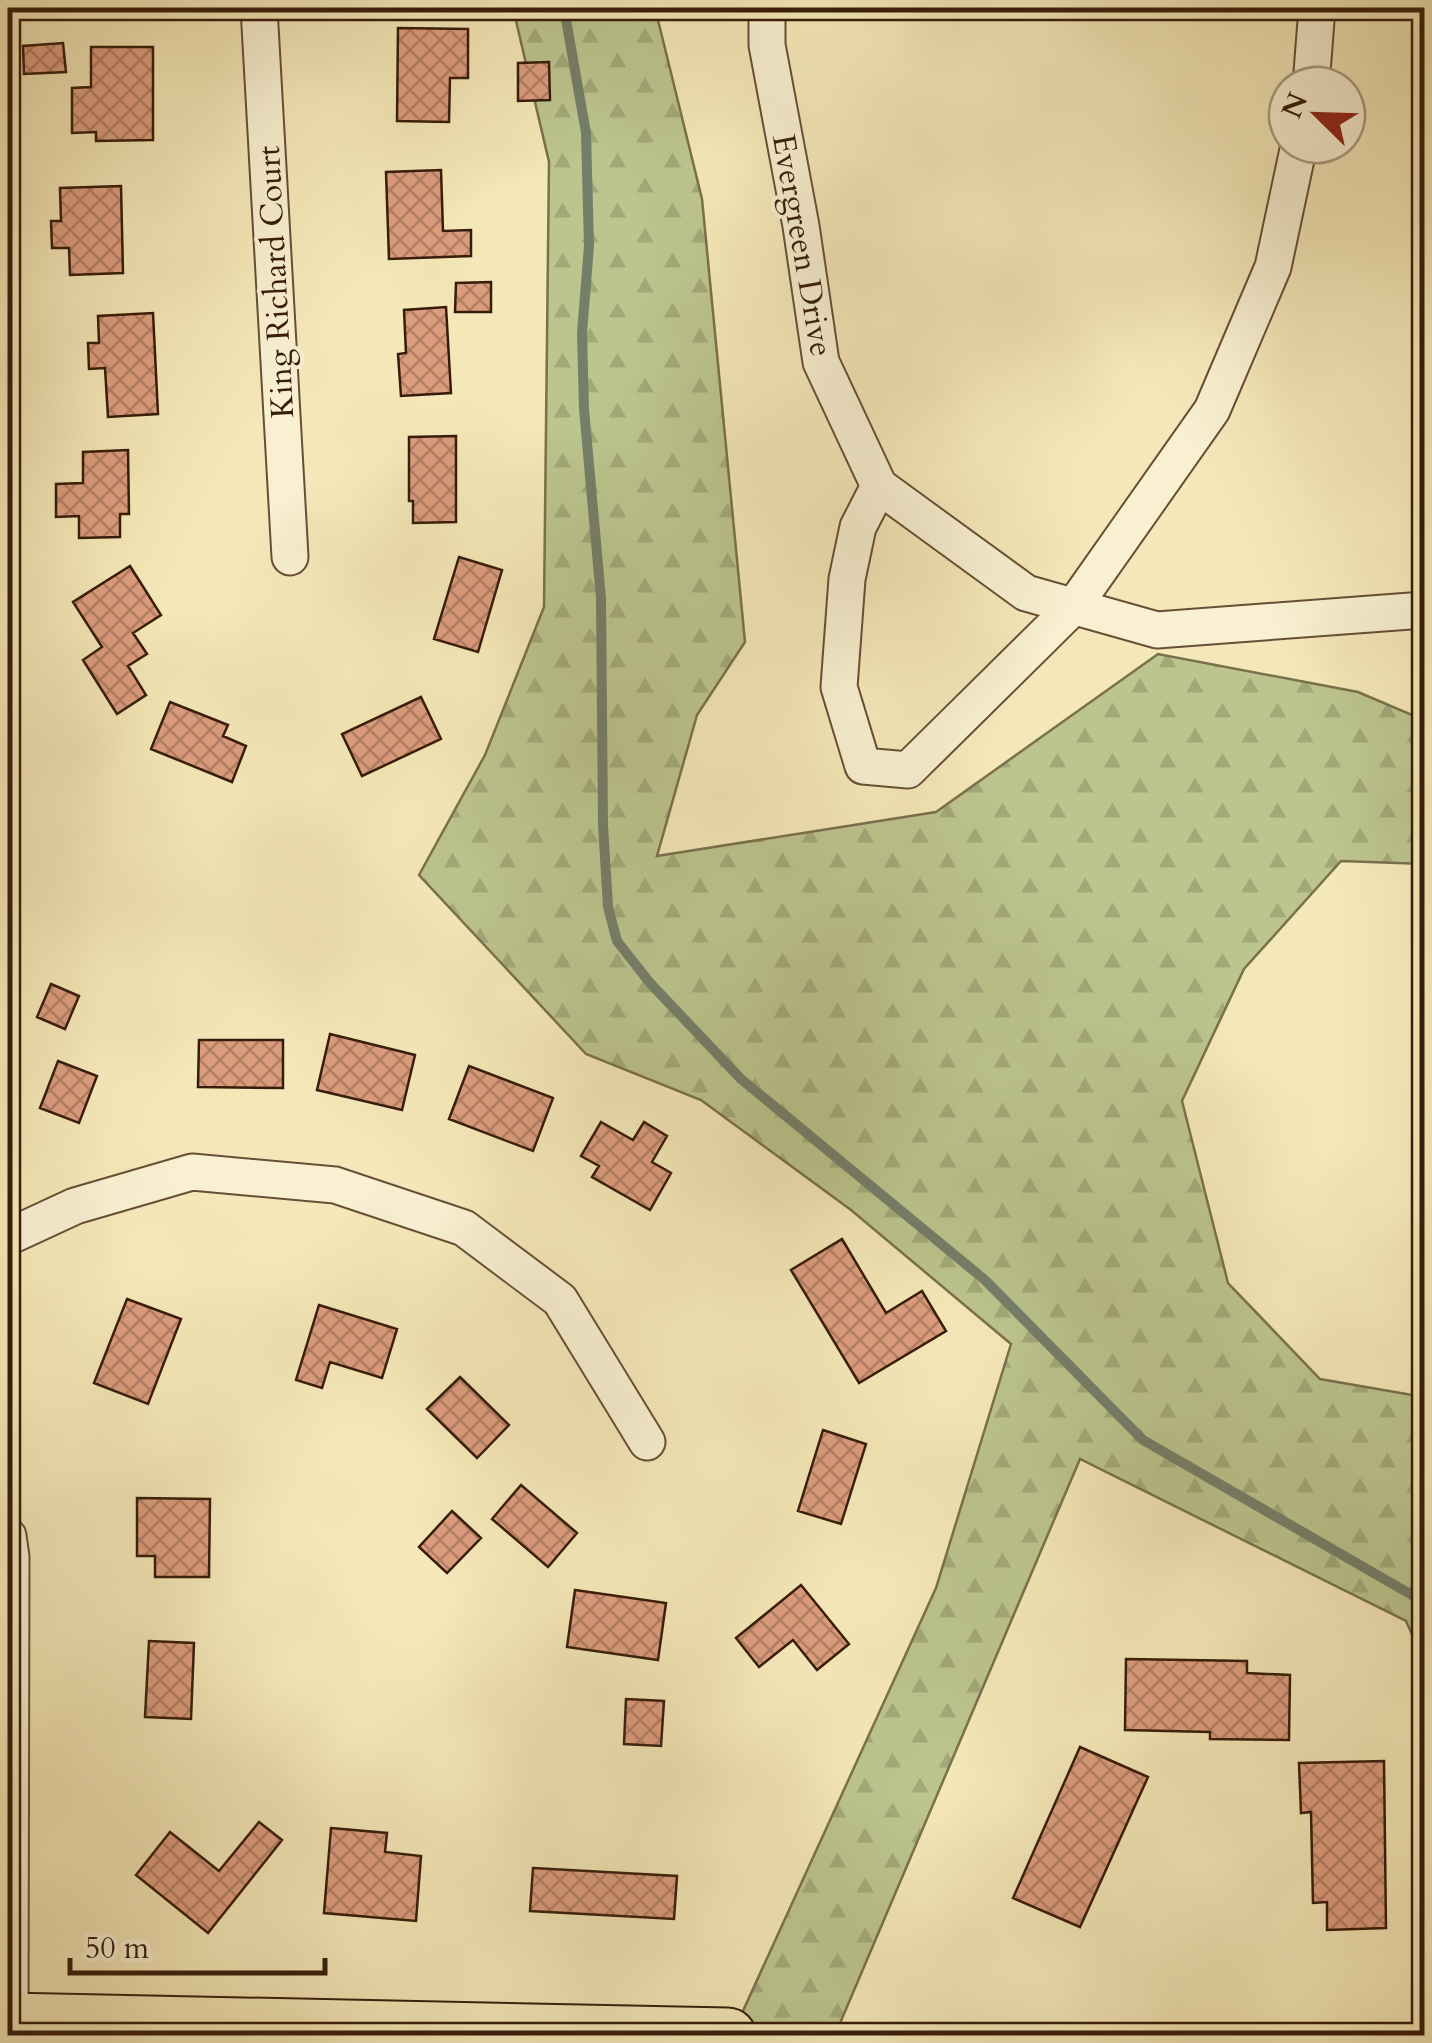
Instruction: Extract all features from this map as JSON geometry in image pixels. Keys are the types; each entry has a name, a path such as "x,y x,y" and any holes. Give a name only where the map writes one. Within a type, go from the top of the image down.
{"main road":[{"path":"8,2020 728,2036"}],"street":[{"name":"King Richard Court","path":"259,8 290,557"},
{"name":"Evergreen Drive","path":"768,8 767,45 801,226 821,362 880,486 1026,592 1157,630 1424,610"},
{"path":"1313,65 1318,8"},
{"path":"880,486 858,527 854,544 847,579 839,687 863,766 908,770 1074,606 1212,410 1273,267 1295,165"},
{"path":"8,1237 75,1206 192,1172 335,1185 464,1228 560,1300 647,1442"},
{"path":"8,1536 8,2020"}],"green space":[{"path":"513,8 655,8 702,199 745,642 697,715 657,856 936,812 1158,654 1358,692 1424,720 1424,864 1341,861 1244,969 1182,1101 1228,1283 1320,1379 1424,1397 1424,1661 1406,1621 1080,1459 835,2035 732,2035 936,1588 1011,1344 851,1210 701,1100 586,1054 419,875 485,755 544,607 549,162"}],"building":[{"path":"398,28 468,29 468,78 450,78 449,122 397,121"},
{"path":"63,43 66,72 24,74 23,46"},
{"path":"91,47 153,47 153,140 96,141 96,132 72,133 72,88 91,87"},
{"path":"549,62 550,100 518,101 518,63"},
{"path":"441,170 443,231 471,230 471,256 389,259 386,172"},
{"path":"121,186 123,273 70,275 69,248 52,248 51,221 61,221 60,188"},
{"path":"491,282 491,312 455,312 456,283"},
{"path":"446,307 451,393 401,396 398,354 406,353 404,310"},
{"path":"153,313 158,414 108,417 105,368 89,369 88,343 99,343 98,316"},
{"path":"456,436 456,522 413,523 409,437"},
{"path":"128,450 129,514 120,514 120,537 79,538 79,516 56,517 56,484 83,483 83,452"},
{"path":"459,557 502,570 478,652 434,639"},
{"path":"130,566 161,615 133,633 147,654 128,666 146,695 117,714 83,660 102,647 73,602"},
{"path":"421,697 441,739 362,776 342,734"},
{"path":"170,702 228,725 223,736 246,746 232,782 151,749"},
{"path":"51,984 79,996 65,1029 37,1017"},
{"path":"330,1034 415,1055 402,1110 317,1090"},
{"path":"199,1040 283,1040 283,1088 198,1087"},
{"path":"58,1061 97,1076 79,1123 40,1108"},
{"path":"469,1066 553,1098 533,1151 449,1119"},
{"path":"601,1122 633,1140 644,1122 667,1136 652,1162 671,1173 650,1210 592,1177 599,1166 581,1156"},
{"path":"842,1239 886,1313 922,1291 946,1331 859,1383 791,1270"},
{"path":"127,1299 181,1319 148,1404 94,1383"},
{"path":"319,1305 397,1329 382,1378 330,1362 322,1388 296,1380"},
{"path":"460,1377 509,1425 477,1458 427,1409"},
{"path":"823,1430 866,1444 841,1524 798,1511"},
{"path":"521,1485 577,1533 548,1567 492,1519"},
{"path":"137,1498 210,1499 209,1577 155,1577 155,1556 137,1556"},
{"path":"452,1511 481,1538 447,1573 419,1547"},
{"path":"801,1585 849,1644 817,1670 793,1640 759,1667 736,1638"},
{"path":"575,1590 666,1603 658,1660 567,1647"},
{"path":"149,1641 194,1643 191,1719 145,1717"},
{"path":"1126,1659 1247,1661 1247,1673 1290,1675 1289,1740 1210,1739 1210,1732 1125,1730"},
{"path":"626,1699 664,1701 661,1746 624,1744"},
{"path":"1080,1747 1148,1777 1080,1927 1013,1898"},
{"path":"1384,1761 1386,1928 1327,1930 1327,1902 1313,1903 1311,1812 1301,1813 1299,1763"},
{"path":"259,1822 282,1840 208,1933 136,1875 170,1832 219,1871"},
{"path":"331,1828 387,1833 385,1852 421,1856 416,1921 324,1913"},
{"path":"533,1868 677,1876 674,1919 530,1911"}],"waterway":[{"path":"564,8 586,133 589,246 582,333 584,409 601,598 603,825 608,907 617,941 650,983 741,1079 985,1280 1143,1440 1424,1602"}]}
